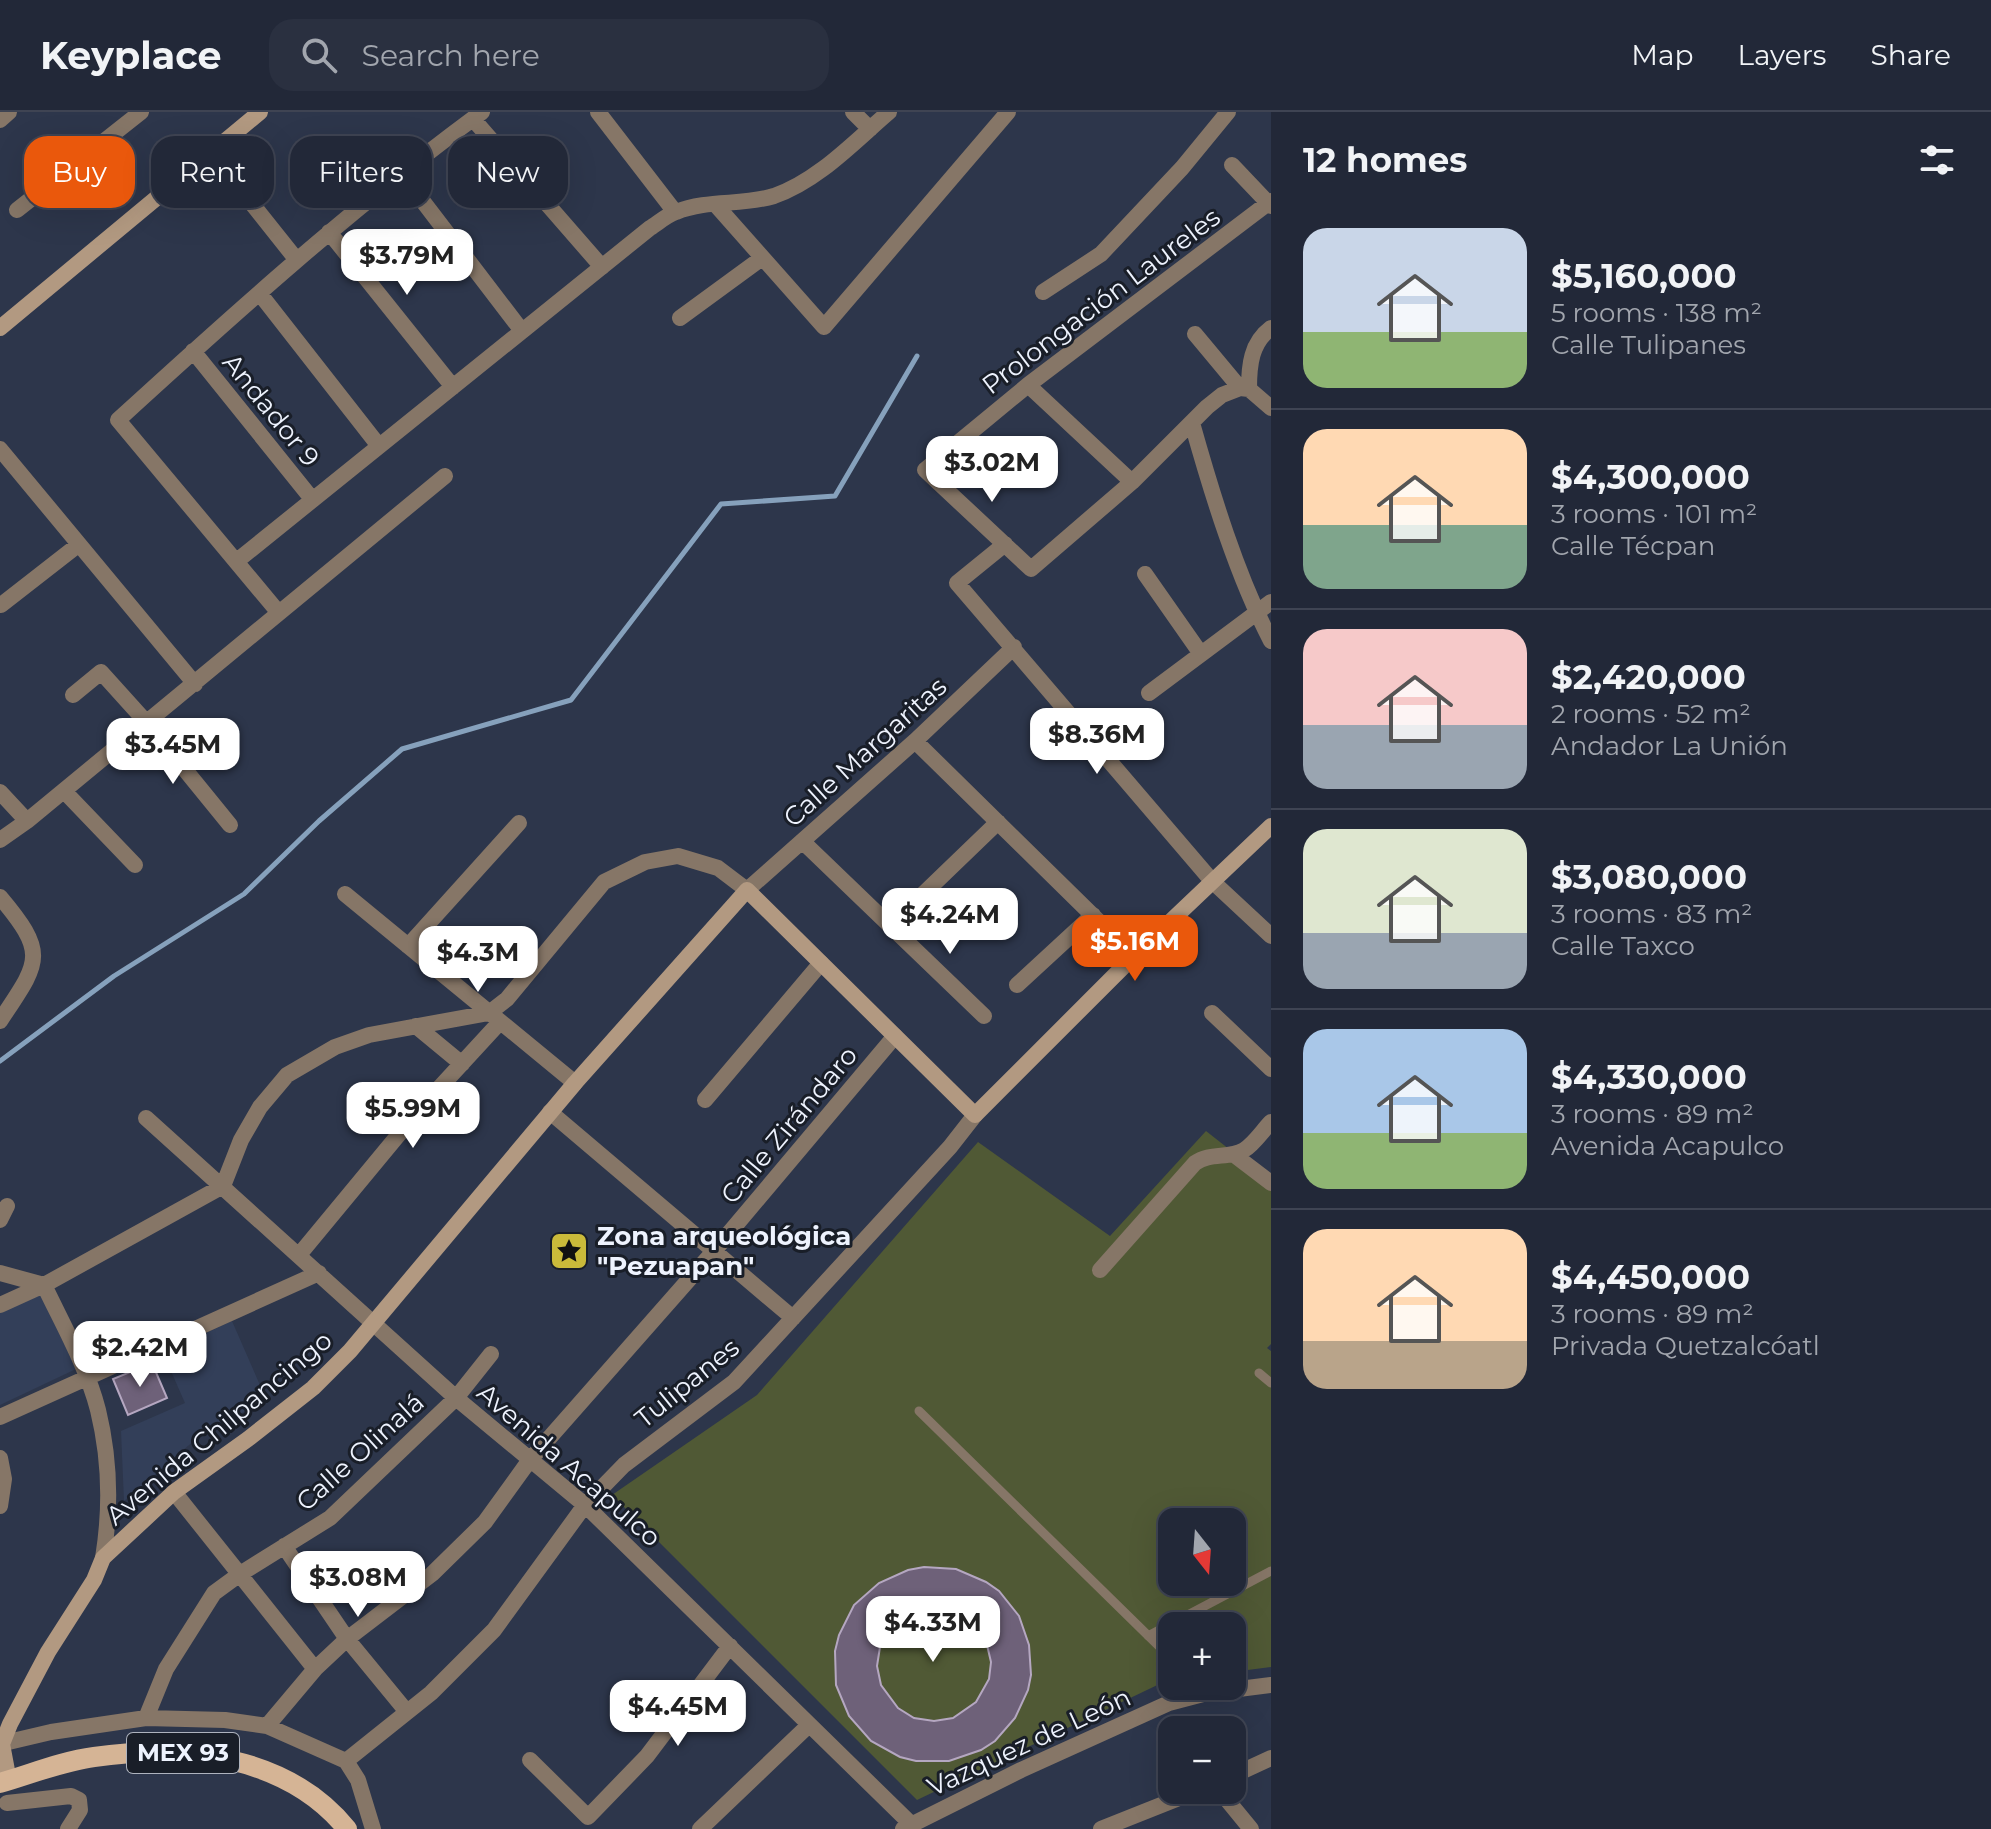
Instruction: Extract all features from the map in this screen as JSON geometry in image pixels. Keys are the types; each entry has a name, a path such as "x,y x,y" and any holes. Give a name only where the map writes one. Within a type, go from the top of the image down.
{"main road":[{"name":"MEX 93","path":"4,1796 91,1757 156,1751 224,1758 283,1777 329,1807 347,1829"}],"street":[{"path":"0,120 9,112"},
{"path":"17,210 141,112"},
{"path":"229,136 260,112"},
{"path":"598,112 675,212"},
{"path":"853,112 870,129"},
{"path":"238,560 650,228 675,212 715,204 747,203 777,195 815,174 889,112"},
{"path":"715,204 824,327 1008,112"},
{"path":"1043,292 1101,254 1182,168 1228,112"},
{"path":"432,151 477,116 602,267"},
{"path":"1232,165 1270,203"},
{"path":"0,328 151,201"},
{"name":"Prolongación Laureles","path":"1132,482 1031,569 925,470 1028,385 1270,203"},
{"path":"255,208 296,259"},
{"path":"279,613 238,560 118,420 296,259 359,208"},
{"path":"428,208 522,331"},
{"path":"329,232 453,387"},
{"path":"680,318 762,258"},
{"path":"260,294 379,446"},
{"path":"1244,389 1254,349 1261,335 1271,328"},
{"path":"1195,334 1244,389 1271,408"},
{"name":"Andador 9","path":"193,351 312,499"},
{"path":"1028,385 1132,482 1222,395 1244,389"},
{"path":"1192,423 1256,613 1271,641"},
{"path":"1,451 195,684"},
{"path":"0,840 195,684 445,476"},
{"path":"1005,544 957,583 1212,881 1271,936"},
{"path":"1,605 78,545"},
{"path":"1145,574 1201,654"},
{"path":"1149,693 1271,602"},
{"name":"Calle Margaritas","path":"747,890 915,741 1014,647"},
{"path":"73,695 101,672 230,825"},
{"path":"915,741 1134,956"},
{"path":"64,791 135,865"},
{"path":"0,792 27,821"},
{"path":"890,926 998,822"},
{"path":"408,946 519,823"},
{"path":"299,1255 419,1110 462,1064 507,999 604,882 645,862 678,856 718,868 747,890 975,1115 1134,956 1271,826"},
{"path":"802,841 984,1016"},
{"name":"Avenida Chilpancingo","path":"1,1744 48,1652 94,1580 103,1558 174,1492 313,1388 350,1351 550,1112 747,890"},
{"path":"345,894 575,1083"},
{"path":"0,897 24,926 34,955 32,971 0,1021"},
{"path":"1017,985 1093,915"},
{"path":"705,1100 821,963"},
{"path":"1212,1013 1271,1069"},
{"path":"0,1305 44,1285 223,1186 241,1140 287,1075 335,1047 369,1035 416,1026 495,1017"},
{"path":"416,1026 462,1064"},
{"name":"Calle Zirándaro","path":"267,1726 315,1669 347,1639 432,1574 485,1522 529,1461 714,1251 895,1036"},
{"path":"550,1112 793,1318"},
{"name":"Tulipanes","path":"346,1761 431,1693 494,1630 585,1505 624,1465 734,1382 950,1147 975,1115"},
{"name":"Avenida Acapulco","path":"146,1118 456,1398 585,1505 730,1646 907,1826"},
{"path":"1100,1270 1195,1163 1204,1157 1233,1154 1245,1149 1271,1122"},
{"path":"1233,1154 1271,1183"},
{"path":"0,1273 44,1285 75,1348 98,1409 110,1517 103,1558"},
{"path":"0,1417 319,1273"},
{"name":"Calle Olinalá","path":"146,1718 166,1669 214,1593 330,1518 456,1398 491,1354"},
{"path":"0,1458 4,1479 0,1506"},
{"path":"174,1492 315,1669"},
{"path":"284,1546 347,1639 407,1712"},
{"path":"530,1760 588,1817 647,1756 730,1646"},
{"name":"Vazquez de León","path":"1246,1686 1271,1685"},
{"name":"Vazquez de León","path":"907,1826 1021,1770 1176,1700"},
{"path":"68,1829 80,1810 79,1800 71,1796 4,1796 1,1744 51,1732 146,1718 225,1720 267,1726 346,1761 358,1780 373,1829"},
{"path":"700,1829 809,1725"},
{"path":"1246,1770 1271,1758"},
{"path":"1101,1829 1164,1804"},
{"path":"1230,1804 1251,1829"}],"lane":[{"path":"1259,1373 1271,1383"},
{"path":"919,1411 1158,1646"},
{"path":"1148,1636 1271,1571"}],"shaded area":[{"path":"40,1293 76,1369 0,1405 0,1311"},
{"path":"232,1321 266,1399 196,1439 124,1501 121,1431 185,1403 163,1353"}],"green space":[{"path":"1206,1131 1271,1182 1271,1344 1267,1348 1271,1351 1271,1667 1246,1670 1246,1612 1158,1612 1158,1685 917,1800 612,1495 757,1395 978,1142 1110,1236"}],"building":[{"path":"152,1363 167,1398 128,1415 113,1379"},
{"path":"924,1567 956,1569 986,1582 999,1591 1019,1616 1029,1645 1031,1675 1028,1690 1015,1718 995,1741 981,1750 949,1761 916,1761 900,1757 871,1741 849,1716 836,1685 835,1651 839,1635 854,1605 879,1583 908,1570","holes":["929,1608 956,1612 972,1622 987,1645 991,1662 989,1679 976,1702 953,1718 934,1721 914,1718 898,1708 881,1685 877,1666 880,1647 889,1630 911,1612"]}],"waterway":[{"path":"0,1061 114,976 244,894 319,821 402,749 571,700 721,504 835,496 917,356"}],"place":[{"name":"Zona arqueológica \"Pezuapan\"","path":"569,1251"}]}
